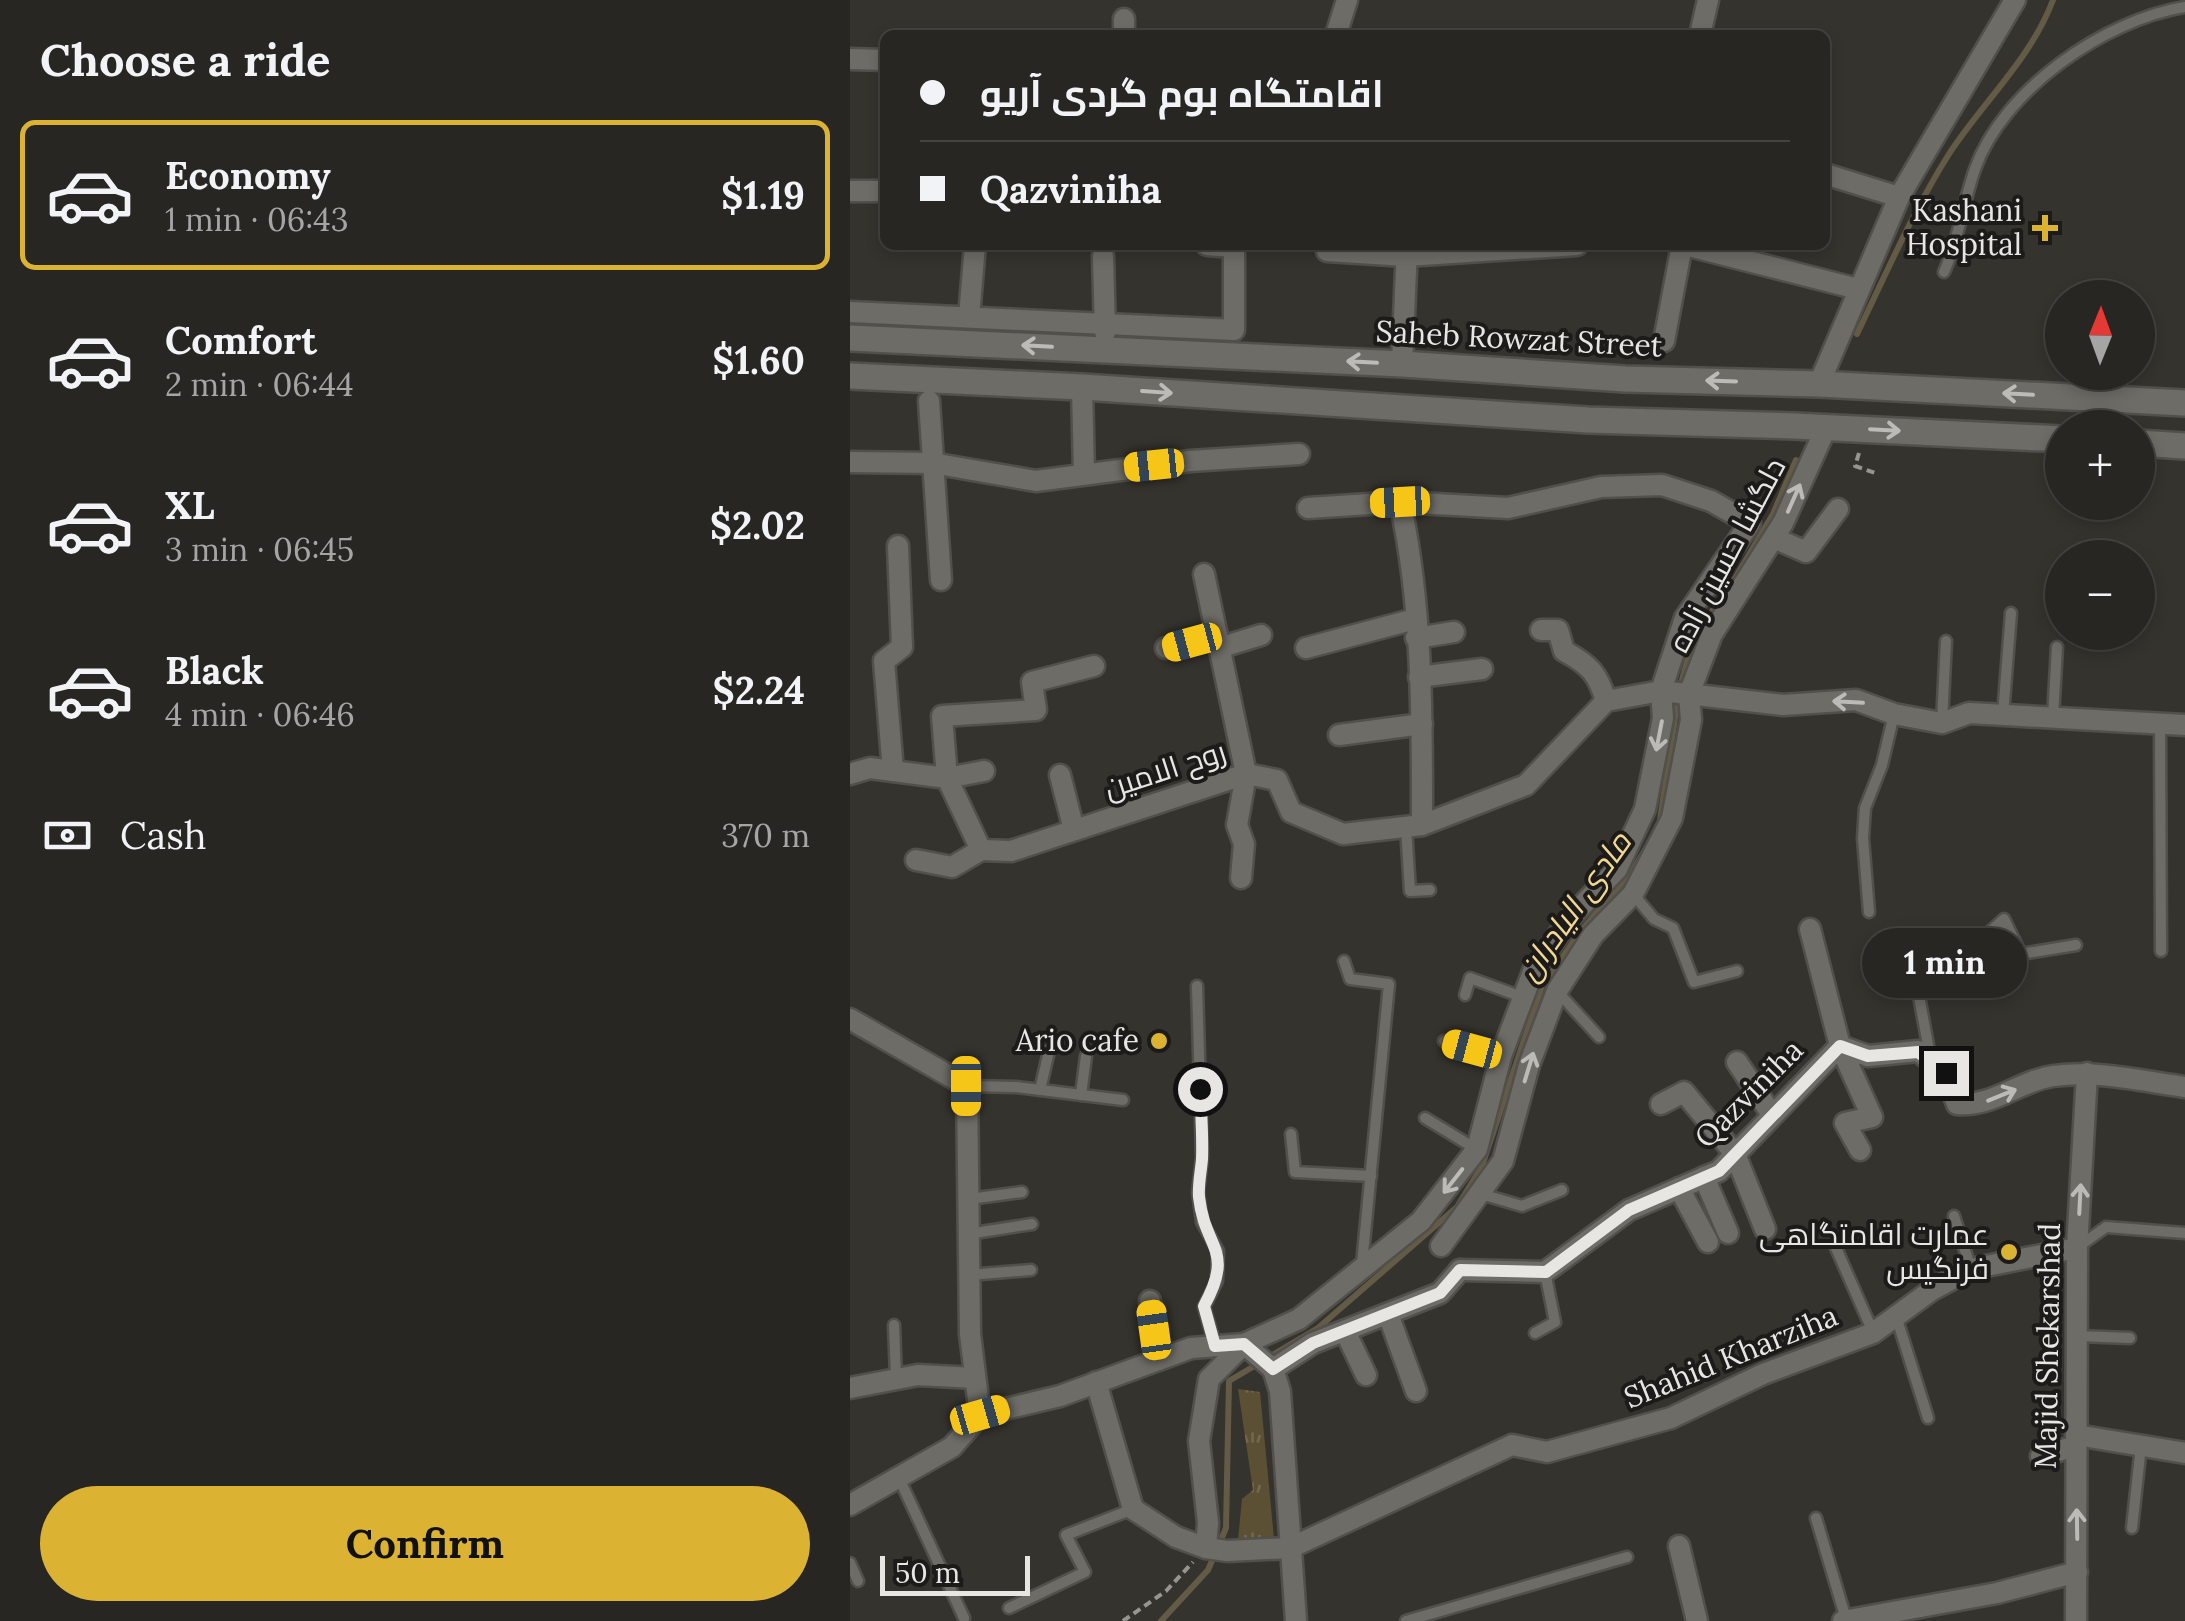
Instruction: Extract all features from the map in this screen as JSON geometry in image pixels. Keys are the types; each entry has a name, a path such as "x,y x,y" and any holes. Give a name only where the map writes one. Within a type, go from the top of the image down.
{"street":[{"path":"1338,30 1347,0"},
{"path":"1701,30 1708,0"},
{"path":"1819,384 1898,196 2015,0"},
{"path":"850,59 880,60"},
{"path":"1830,176 1898,196"},
{"path":"850,191 880,191"},
{"path":"969,317 974,250"},
{"path":"850,312 1234,330 1234,250"},
{"path":"1327,250 1407,250 1402,364"},
{"path":"1664,341 1683,250"},
{"path":"1704,250 1858,288"},
{"path":"1103,256 1106,349"},
{"name":"Saheb Rowzat Street","path":"850,338 1402,364 1625,380 1819,384 2185,403"},
{"path":"1508,414 1526,405 1537,390 1536,373"},
{"path":"850,376 1082,386 1588,420 2045,439"},
{"path":"1588,420 1577,406 1584,391 1625,380"},
{"path":"1082,386 1084,473"},
{"path":"930,401 941,580"},
{"name":"دلگشا حسین زاده","path":"1441,1246 1503,1161 1528,1065 1557,991 1593,935 1633,894 1672,818 1691,720 1690,694 1712,634 1774,538 1826,428"},
{"path":"2155,445 2185,446"},
{"path":"850,462 932,463 1036,482 1084,473 1299,454"},
{"name":"دلگشا حسین زاده","path":"1244,1344 1298,1318 1421,1221 1476,1149 1501,1056 1534,969 1570,917 1617,868 1645,809 1662,718 1660,691 1685,618 1750,523 1712,501 1662,485 1601,487 1508,508 1400,502"},
{"path":"1308,508 1400,502 1410,546 1422,724 1414,826"},
{"path":"1774,538 1806,552 1838,509"},
{"path":"893,770 884,662 902,647 898,546"},
{"path":"1204,574 1246,774 1237,825 1244,844 1240,878"},
{"path":"1685,618 1712,634"},
{"path":"1306,648 1415,628 1454,632"},
{"path":"1542,630 1558,630 1564,651 1580,659 1599,678 1606,701 1660,691 1784,705 1856,700 1894,714 1942,722 1969,713 2185,725"},
{"path":"1166,648 1260,635"},
{"path":"980,850 947,778 942,716 1036,710 1032,682 1094,666"},
{"path":"1418,677 1482,668"},
{"name":"روح الامین","path":"916,860 952,867 980,850 1011,851 1246,774 1277,780 1291,812 1344,834 1414,826 1526,785 1606,701"},
{"path":"1339,735 1422,724"},
{"path":"850,774 870,768 947,778 984,772"},
{"path":"1060,775 1074,830"},
{"path":"1810,928 1840,1046 1872,1117 1845,1123 1860,1150"},
{"path":"850,1020 966,1086 970,1334 980,1415"},
{"name":"Qazviniha","path":"1546,1272 1629,1210 1719,1171 1840,1046 1868,1056 1918,1052 1931,1062"},
{"path":"1737,1062 1772,1114"},
{"path":"1931,1062 1946,1073 1957,1104 1977,1106 2048,1077 2086,1073 2185,1087"},
{"name":"Majid Shekarshad","path":"2076,1621 2077,1248 2086,1073"},
{"path":"1661,1104 1684,1092 1735,1154 1765,1229"},
{"path":"1704,1177 1728,1233"},
{"path":"1679,1188 1708,1242"},
{"path":"1421,1221 1460,1270"},
{"name":"Shahid Kharziha","path":"1290,1548 1512,1444 1548,1452 1671,1418 1763,1374 1874,1332 1932,1290 1971,1269 2077,1248"},
{"path":"1460,1270 1546,1272"},
{"path":"1273,1369 1313,1343 1440,1293 1460,1270"},
{"path":"1150,1300 1158,1360"},
{"path":"1388,1314 1416,1391"},
{"path":"1345,1331 1366,1375"},
{"path":"1206,1548 1208,1523 1200,1442 1209,1379 1244,1344"},
{"path":"850,1504 952,1447 980,1415 1060,1396 1192,1348 1244,1344 1273,1369 1280,1391 1296,1621"},
{"path":"850,1388 918,1374 975,1378"},
{"path":"1096,1382 1134,1508 1176,1537 1206,1548 1290,1548"},
{"path":"2041,1456 2076,1440 2185,1453"},
{"path":"1679,1546 1696,1621"},
{"path":"1844,1620 1997,1593 2077,1572"}],"lane":[{"path":"1944,272 1975,168 2000,122 2070,56 2115,28 2185,7"},
{"path":"2003,715 2011,613"},
{"path":"1942,722 1946,641"},
{"path":"2053,718 2057,650"},
{"path":"1870,912 1864,808 1882,764 1894,714"},
{"path":"2160,723 2162,951"},
{"path":"1414,826 1410,891 1430,890"},
{"path":"1633,894 1654,919 1673,928 1694,982 1737,971"},
{"path":"1931,1062 1919,996 2004,919 2021,954 2076,945"},
{"path":"1344,961 1350,979 1389,984 1362,1270"},
{"path":"1466,995 1470,978 1523,998"},
{"path":"1197,986 1202,1157 1198,1192 1202,1222 1218,1251 1218,1281 1204,1306 1215,1346"},
{"path":"1557,991 1599,1037"},
{"path":"1444,1041 1501,1056"},
{"path":"1040,1090 1049,1050"},
{"path":"1081,1095 1086,1056"},
{"path":"966,1086 1123,1100"},
{"path":"1425,1118 1476,1149"},
{"path":"1291,1134 1295,1172 1371,1176"},
{"path":"1480,1194 1522,1206 1562,1190"},
{"path":"968,1199 1022,1192"},
{"path":"1954,1216 1971,1269"},
{"path":"968,1234 1032,1224"},
{"path":"2077,1248 2106,1227 2185,1232"},
{"path":"1836,1248 1874,1332"},
{"path":"969,1275 1031,1270"},
{"path":"1535,1333 1555,1322 1546,1272"},
{"path":"1896,1316 1928,1418"},
{"path":"894,1325 896,1379"},
{"path":"2077,1336 2130,1338"},
{"path":"2132,1528 2141,1446"},
{"path":"898,1477 964,1618"},
{"path":"1008,1608 1085,1572 1066,1535 1134,1508"},
{"path":"1816,1518 1844,1620"},
{"path":"1406,1621 1626,1557"},
{"path":"850,1563 858,1582"}],"path":[{"path":"1866,429 1855,466 1878,474"},
{"path":"1122,1621 1166,1591 1206,1548"}],"green space":[{"path":"1238,1389 1260,1392 1274,1539 1238,1540 1242,1499 1253,1490"}],"waterway":[{"name":"مادی الیادران","path":"1857,334 1936,176 2032,42 2053,0"},
{"name":"مادی الیادران","path":"1659,827 1679,691 1694,635 1728,590 1773,514 1796,460"},
{"name":"مادی الیادران","path":"1161,1621 1208,1570 1226,1528 1229,1381 1318,1328 1457,1207 1482,1166 1542,986 1645,850"}],"place":[{"name":"Kashani Hospital","path":"2045,228"},
{"name":"Ario cafe","path":"1159,1041"},
{"name":"عمارت اقامتگاهی فرنگیس","path":"2009,1252"}],"route":[{"path":"1200,1089 1202,1157 1198,1192 1202,1222 1218,1251 1218,1281 1204,1306 1215,1346 1244,1344 1273,1369 1313,1343 1440,1293 1460,1270 1546,1272 1629,1210 1719,1171 1840,1046 1868,1056 1918,1052 1946,1073"}]}
